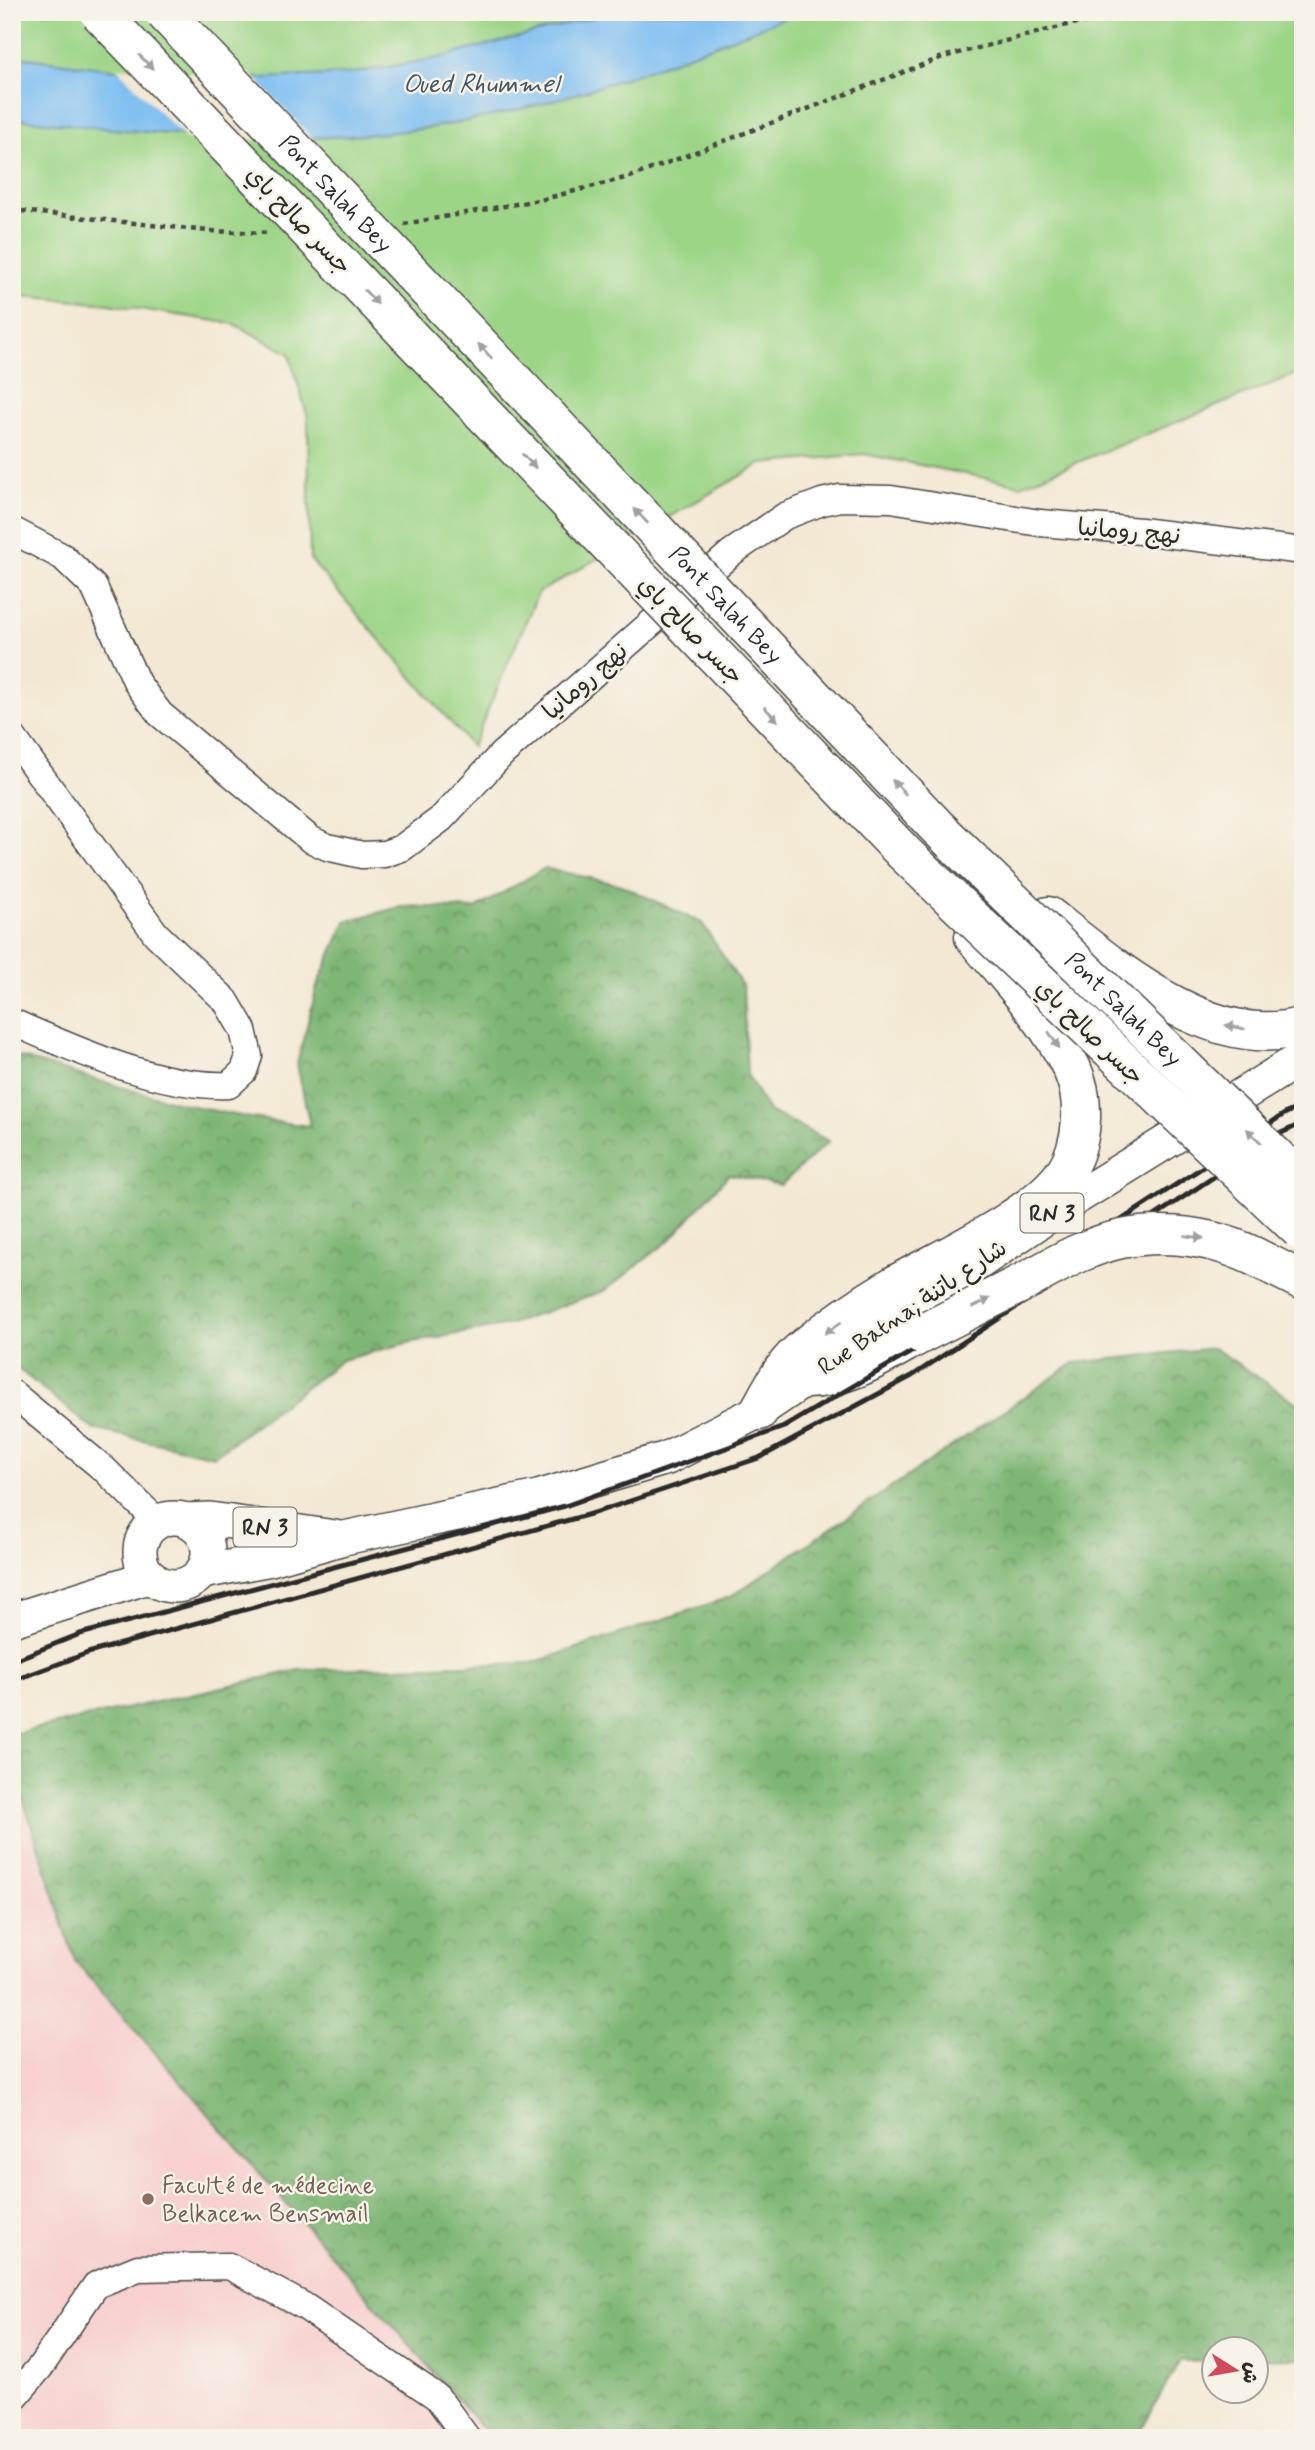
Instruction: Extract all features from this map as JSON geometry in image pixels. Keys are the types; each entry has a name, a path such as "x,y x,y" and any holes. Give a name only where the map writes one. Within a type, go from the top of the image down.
{"highway":[{"name":"جسر صالح باي","path":"99,12 904,853 1301,1231"},
{"name":"Pont Salah Bey","path":"164,12 938,828 1303,1183"},
{"path":"938,828 1112,967 1147,990 1219,1024 1250,1030 1290,1030 1303,1026"},
{"path":"759,1411 777,1379 804,1348 889,1289 1003,1223 1047,1192 1065,1172 1073,1155 1081,1117 1072,1070 1054,1038 904,853"},
{"path":"806,1378 824,1379 855,1370 1084,1251 1126,1238 1192,1236 1242,1249 1303,1281"}],"main road":[{"name":"Rue Batna; شارع باتنة","path":"806,1378 1060,1208 1303,1057"},
{"name":"RN 3","path":"202,1572 271,1559 344,1538 538,1497 603,1479 667,1458 759,1411 806,1378"},
{"name":"RN 3","path":"172,1521 210,1519 344,1538"},
{"path":"172,1521 194,1524 207,1542 206,1563 202,1572 187,1584 177,1586 158,1582 141,1561 141,1543 145,1534 172,1521"},
{"path":"12,1620 151,1576"}],"street":[{"name":"نهج رومانيا","path":"12,530 63,557 94,587 138,683 160,714 310,839 327,847 362,855 384,854 402,848 420,836 441,819 502,754 731,553 785,516 822,502 840,498 891,499 1040,523 1141,531 1303,551"},
{"path":"12,736 156,934 226,1001 243,1030 249,1056 244,1071 229,1086 200,1085 180,1082 71,1047 12,1022"},
{"path":"12,1393 172,1521"},
{"path":"12,2400 41,2366 96,2286 138,2268 229,2266 304,2306 437,2398 467,2438"}],"path":[{"path":"401,225 544,199 633,176 943,57 1071,24 1173,12"},
{"path":"12,210 208,232 281,233"}],"shaded area":[{"name":"Faculté de médecine Belkacem Bensmail","path":"12,1764 75,1961 491,2438 12,2438"}],"green space":[{"path":"12,12 1303,12 1303,371 1021,485 864,454 761,464 538,593 472,747 310,559 308,418 289,353 234,324 109,304 12,295"},
{"path":"545,868 621,885 702,923 743,987 747,1074 768,1111 829,1141 781,1185 729,1174 671,1239 606,1290 508,1325 407,1343 342,1360 214,1456 93,1429 12,1364 12,1055 197,1107 310,1126 297,1064 318,983 346,921 404,906 475,909"},
{"path":"1214,1348 1303,1407 1303,2358 1270,2359 1270,2334 1200,2334 1200,2360 1180,2361 1136,2438 491,2438 75,1961 12,1764 12,1734 299,1670 532,1663 730,1597 1074,1363"}],"water":[{"name":"Oued Rhummel","path":"614,12 799,12 682,57 563,98 424,129 306,138 247,138 129,131 12,118 12,56 140,73 262,78 347,74 438,58"}],"pier":[{"path":"116,67 179,73 251,74 315,141 186,139"}],"railway":[{"path":"12,1661 80,1634 565,1506 784,1427 989,1306 1286,1113 1303,1106"},
{"path":"12,1681 88,1653 594,1513 759,1458 912,1376 1279,1134 1303,1123"}],"place":[{"name":"Faculté de médecine Belkacem Bensmail","path":"148,2199"}]}
